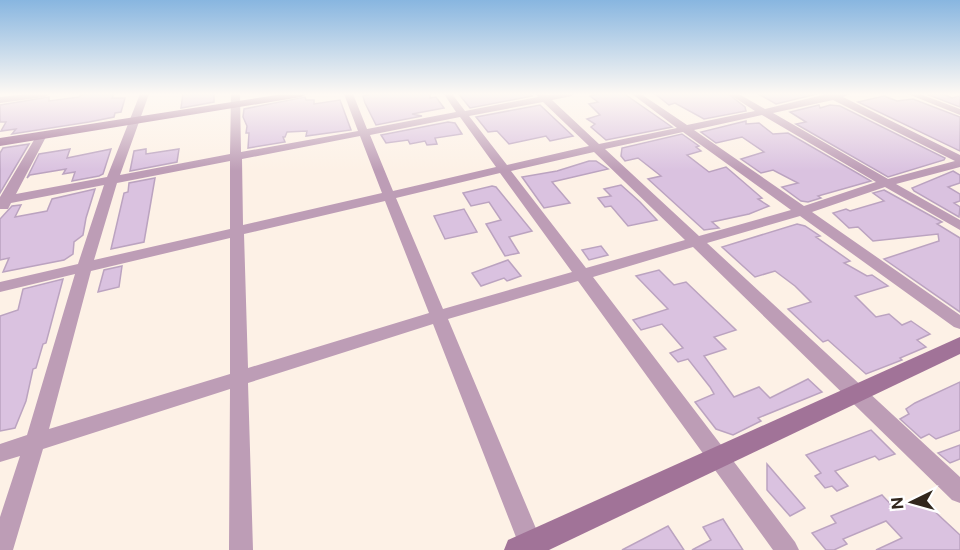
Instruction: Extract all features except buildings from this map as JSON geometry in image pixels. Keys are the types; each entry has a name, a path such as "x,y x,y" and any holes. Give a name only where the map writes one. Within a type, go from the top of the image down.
{"main road":[{"path":"0,142 131,120"},
{"path":"527,548 960,345"}],"street":[{"path":"1,550 35,442 111,180 135,120"},
{"path":"235,120 241,550"},
{"path":"359,120 438,316 527,548"},
{"path":"4,200 429,120"},
{"path":"467,120 787,550"},
{"path":"567,120 960,492"},
{"path":"673,120 960,323"},
{"path":"0,286 727,120"},
{"path":"779,120 960,226"},
{"path":"879,120 960,161"},
{"path":"0,211 4,200 42,135"},
{"path":"0,453 438,316 803,211 960,161"}]}
